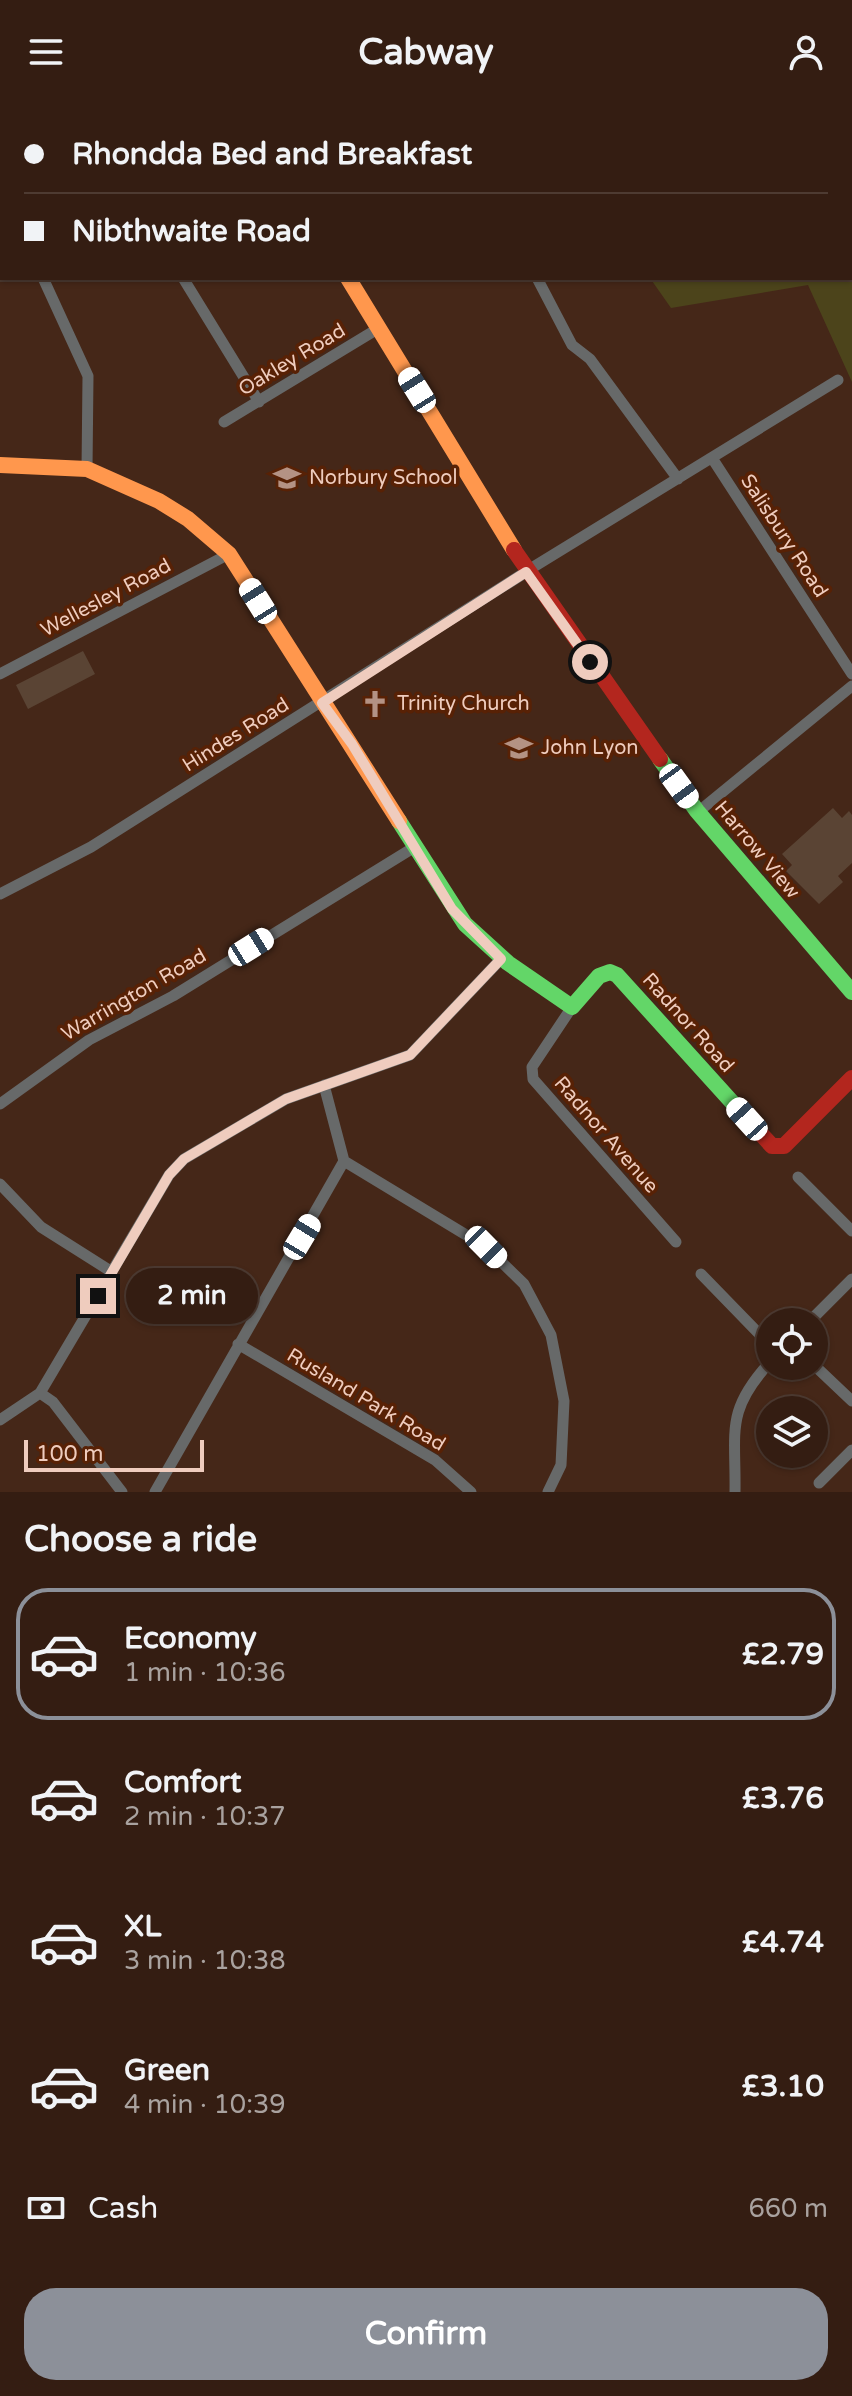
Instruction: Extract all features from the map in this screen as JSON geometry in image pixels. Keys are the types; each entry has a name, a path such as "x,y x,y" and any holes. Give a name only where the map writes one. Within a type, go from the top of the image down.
{"street":[{"path":"44,280 88,376 87,469"},
{"path":"184,280 259,402"},
{"name":"Harrow View","path":"349,280 531,569 698,812 852,992"},
{"path":"538,280 572,345 590,359 678,479"},
{"name":"Oakley Road","path":"224,422 379,328"},
{"name":"Hindes Road","path":"0,894 91,847 531,569 838,380"},
{"name":"Salisbury Road","path":"712,458 852,674"},
{"path":"0,465 87,469 159,501 188,519 229,554 464,924 501,959 572,1007"},
{"name":"Wellesley Road","path":"0,674 229,554"},
{"path":"698,812 852,686"},
{"name":"Warrington Road","path":"0,1104 89,1040 173,996 413,848"},
{"path":"0,1420 40,1393 169,1175 184,1159 286,1099 410,1055 501,959"},
{"name":"Radnor Road","path":"572,1007 599,976 610,972 617,975 772,1146 784,1146 852,1078"},
{"name":"Radnor Avenue","path":"572,1007 532,1067 533,1079 676,1242"},
{"path":"324,1085 344,1161 486,1247 524,1284 551,1335 564,1401 561,1465 548,1492"},
{"path":"155,1492 344,1161"},
{"path":"798,1177 852,1231"},
{"path":"0,1184 41,1227 112,1272"},
{"path":"701,1274 756,1331"},
{"path":"823,1308 852,1279"},
{"name":"Rusland Park Road","path":"238,1344 435,1460 471,1492"},
{"path":"735,1492 733,1422 746,1388 756,1377"},
{"path":"828,1378 852,1401"},
{"path":"40,1393 53,1402 122,1492"},
{"path":"819,1483 852,1450"}],"shaded area":[{"path":"651,280 852,280 852,382 808,285 671,308"}],"building":[{"path":"83,651 95,674 28,709 16,685"},
{"path":"833,808 842,818 849,811 852,815 852,863 838,876 843,882 819,904 786,871 792,865 782,854"}],"traffic: fast":[{"path":"660,759 697,811 852,992"},
{"path":"399,821 465,924 508,963 572,1007 599,976 610,972 617,975 740,1111"}],"traffic: slow":[{"path":"349,280 514,550"},
{"path":"0,465 87,469 159,501 188,519 229,554 399,821"}],"traffic: jam":[{"path":"514,550 660,759"},
{"path":"740,1111 772,1146 784,1146 852,1078"}],"place":[{"name":"Norbury School","path":"287,478"},
{"name":"Trinity Church","path":"375,704"},
{"name":"John Lyon","path":"519,748"}],"route":[{"path":"98,1296 169,1175 184,1159 286,1099 410,1055 501,959 452,909 352,744 322,703 526,572 590,662"}]}
